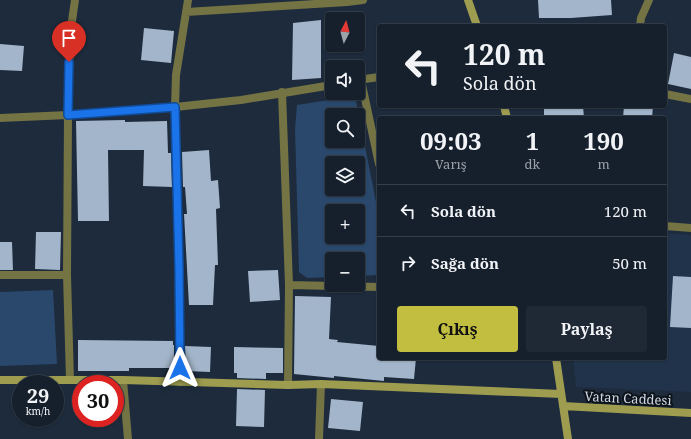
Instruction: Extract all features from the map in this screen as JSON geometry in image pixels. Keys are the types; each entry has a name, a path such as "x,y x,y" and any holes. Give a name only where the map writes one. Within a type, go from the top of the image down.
{"street":[{"path":"0,380 70,380 67,275 68,115 70,35 75,0"},
{"path":"180,382 175,107 176,75 188,0"},
{"path":"186,12 363,0"},
{"path":"468,0 475,24"},
{"path":"640,24 641,18 649,0"},
{"path":"365,79 377,77"},
{"path":"0,118 68,115 175,107 241,100 325,86"},
{"path":"282,92 289,286 288,385"},
{"path":"667,94 691,99"},
{"path":"365,100 377,155"},
{"path":"667,226 691,228"},
{"path":"0,275 67,275"},
{"path":"289,286 377,287"},
{"path":"556,360 568,439"},
{"path":"124,380 288,385 321,384 561,394"},
{"path":"319,439 321,384"},
{"path":"124,392 128,439"},
{"name":"Vatan Caddesi","path":"563,406 691,413"}],"shaded area":[{"path":"329,100 356,100 357,108 325,108 325,148 365,148 365,146 377,207 377,275 365,276 365,252 325,252 325,277 307,278 299,272 295,129 297,105"},
{"path":"667,233 691,235 691,392 576,387 573,360 667,360"},
{"path":"53,290 57,364 0,366 0,292"}],"building":[{"path":"538,0 611,0 612,15 571,18 539,18"},
{"path":"321,20 321,78 292,80 293,23"},
{"path":"144,28 174,31 171,63 141,60"},
{"path":"0,44 24,46 22,71 0,70"},
{"path":"674,53 691,57 691,89 668,84"},
{"path":"544,108 583,108 584,116 544,116"},
{"path":"624,108 653,108 652,116 623,116"},
{"path":"125,120 125,122 167,121 168,153 171,153 172,187 143,186 144,150 108,150 109,221 78,221 76,121"},
{"path":"209,150 211,181 218,180 220,208 216,209 218,265 215,265 213,305 189,305 184,214 187,214 185,187 183,187 182,152"},
{"path":"36,232 61,232 60,270 35,269"},
{"path":"0,242 12,242 13,270 0,270"},
{"path":"278,270 280,300 250,302 248,271"},
{"path":"673,276 691,277 691,328 670,327"},
{"path":"295,296 331,297 329,339 338,340 337,342 377,346 377,360 416,360 414,379 384,377 384,381 294,374"},
{"path":"78,340 173,341 174,368 129,368 129,371 78,371"},
{"path":"185,346 211,347 210,372 186,371"},
{"path":"234,347 283,348 283,373 266,373 266,379 237,378 237,373 234,373"},
{"path":"237,389 265,390 264,427 236,426"},
{"path":"331,399 363,402 360,431 328,428"}],"route":[{"path":"69,62 68,115 175,107 180,368"}]}
